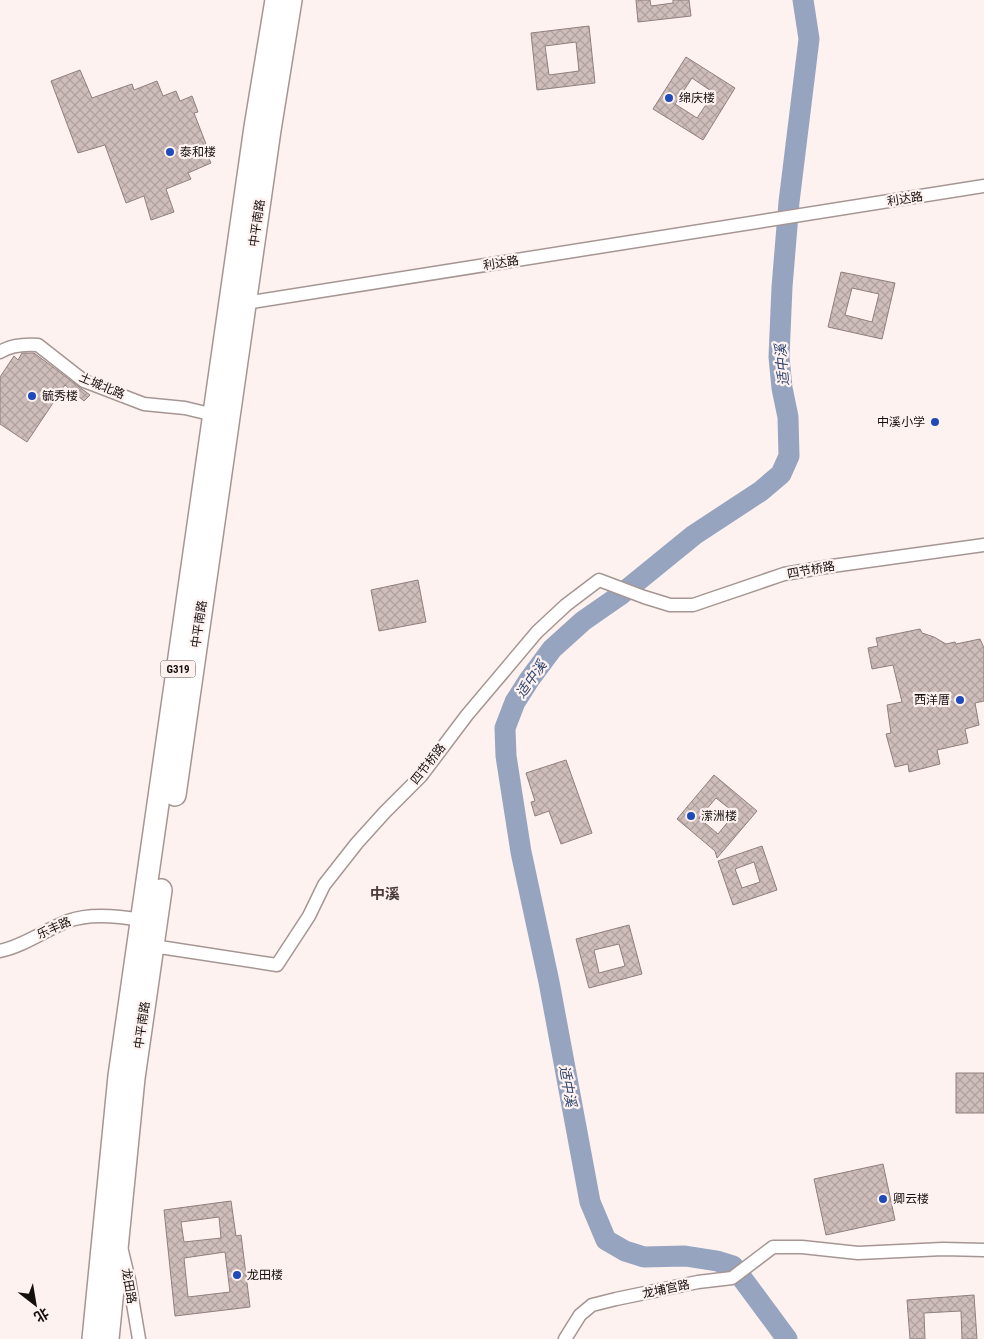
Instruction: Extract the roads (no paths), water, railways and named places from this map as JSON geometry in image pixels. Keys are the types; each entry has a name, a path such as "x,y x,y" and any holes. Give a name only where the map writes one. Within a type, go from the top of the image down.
{"highway":[{"name":"G319","path":"93,1339 119,1076 255,127 276,0"},
{"name":"中平南路","path":"108,1339 134,1078 270,130 291,0"}],"street":[{"name":"利达路","path":"245,303 984,186"},
{"name":"土城北路","path":"0,352 19,346 38,345 84,381 144,404 185,408 214,414"},
{"name":"四节桥路","path":"153,946 277,965 309,916 324,885 357,843 421,776 467,715 531,639 566,605 599,580 670,605 693,605 784,574 984,546"},
{"name":"乐丰路","path":"0,951 8,950 67,922 80,918 124,917 141,920"},
{"name":"龙田路","path":"118,1233 129,1280 139,1339"},
{"name":"龙埔宫路","path":"565,1339 580,1315 592,1305 616,1298 698,1282 732,1278 773,1247 802,1247 858,1252 942,1248 984,1250"}],"waterway":[{"name":"适中溪","path":"787,1339 733,1266 717,1261 685,1256 644,1257 625,1251 606,1240 590,1202 549,982 521,852 506,756 505,728 515,702 552,649 583,621 619,596 694,535 761,491 781,474 789,456 788,417 782,388 779,357 782,287 789,202 809,39 803,0"}],"place":[{"name":"绵庆楼","path":"669,98"},
{"name":"泰和楼","path":"170,152"},
{"name":"毓秀楼","path":"32,396"},
{"name":"中溪小学","path":"935,422"},
{"name":"西洋厝","path":"960,700"},
{"name":"潆洲楼","path":"691,816"},
{"name":"卿云楼","path":"883,1199"},
{"name":"龙田楼","path":"237,1275"}],"district":[{"name":"中溪","path":"385,894"}]}
